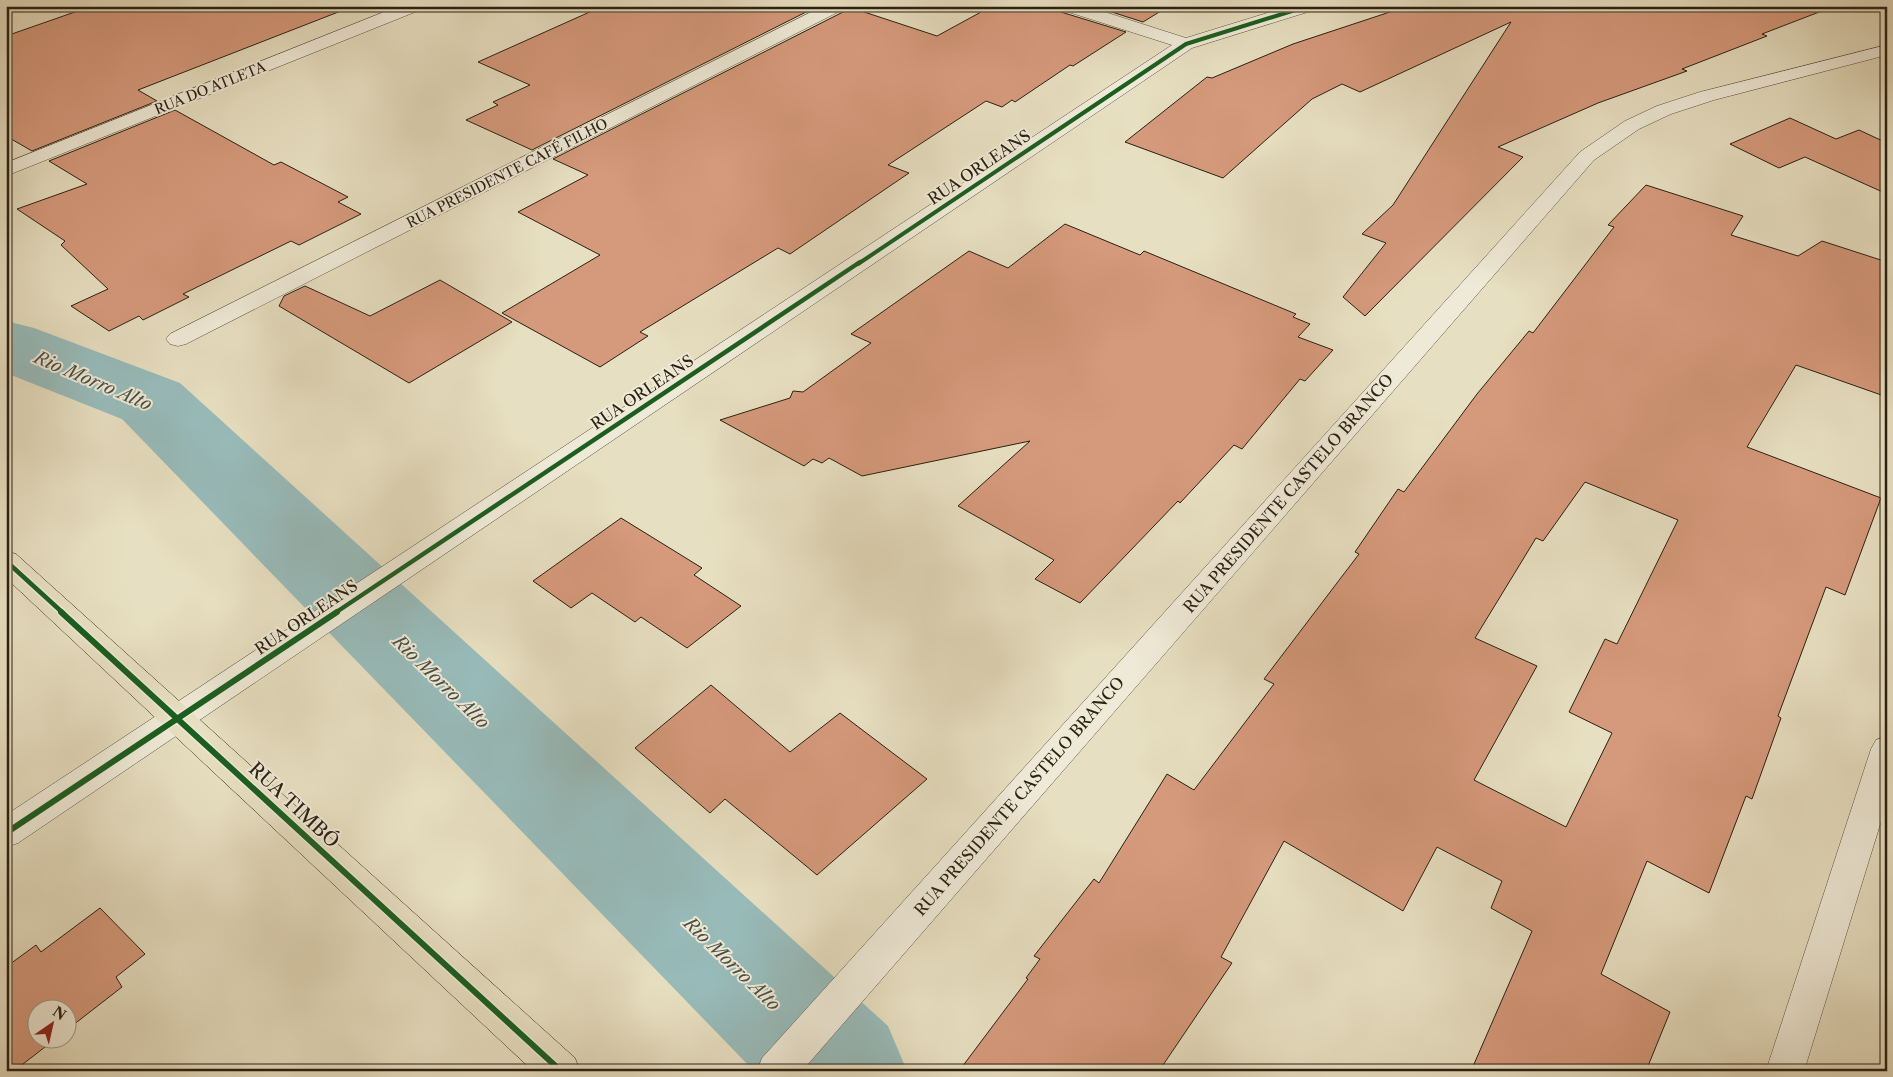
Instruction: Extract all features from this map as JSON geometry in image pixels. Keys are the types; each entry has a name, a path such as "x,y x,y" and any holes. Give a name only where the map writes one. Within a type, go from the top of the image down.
{"main road":[{"name":"RUA TIMBÓ","path":"6,561 561,1071"}],"street":[{"name":"RUA DO ATLETA","path":"6,170 414,6"},
{"name":"RUA PRESIDENTE CAFÉ FILHO","path":"178,339 836,6"},
{"path":"1068,6 1186,44"},
{"path":"1264,6 1286,13"},
{"name":"RUA ORLEANS","path":"6,833 1186,44 1308,6"},
{"name":"RUA PRESIDENTE CASTELO BRANCO","path":"776,1071 1587,156 1632,125 1664,110 1708,96 1887,50"},
{"path":"1785,1071 1887,749"}],"building":[{"path":"92,6 346,6 346,9 138,90 157,101 32,151 6,136 6,36"},
{"path":"603,6 818,6 532,150 466,120 498,105 493,102 530,85 478,62"},
{"path":"846,6 937,36 992,6 1058,6 1061,12 1126,32 1073,66 1070,65 1015,102 1012,100 1002,107 986,101 888,165 909,173 790,254 778,248 640,332 648,336 600,367 502,313 600,255 518,212 588,175 553,159 843,12"},
{"path":"1093,6 1169,6 1143,22"},
{"path":"1408,6 1827,6 1827,9 1762,34 1767,36 1682,69 1687,71 1598,103 1498,147 1523,157 1365,316 1343,297 1386,243 1362,234 1393,205 1511,22 1360,92 1342,84 1312,99 1223,178 1125,142 1207,77 1212,78 1293,44"},
{"path":"175,110 274,165 281,162 348,197 338,202 361,214 299,245 291,241 183,294 189,297 143,320 139,316 109,331 71,306 108,289 61,245 65,241 17,209 87,184 49,161"},
{"path":"1790,118 1836,139 1859,130 1887,143 1887,194 1805,157 1779,168 1730,144"},
{"path":"1646,185 1743,216 1731,235 1798,256 1822,241 1887,262 1887,397 1796,365 1747,447 1881,498 1845,595 1826,587 1778,716 1781,718 1752,799 1746,796 1709,893 1647,861 1601,974 1670,1012 1646,1071 1471,1071 1532,931 1491,908 1502,881 1437,847 1403,911 1284,841 1221,957 1232,963 1159,1071 959,1071 1028,979 1026,978 1040,959 1034,956 1094,879 1099,883 1167,774 1194,790 1274,684 1264,679 1359,554 1355,552 1398,489 1404,492 1477,394 1529,331 1533,333 1614,227 1608,225","holes":["1585,482 1678,520 1617,644 1605,639 1569,712 1612,733 1566,827 1474,780 1537,666 1475,638 1536,538 1543,541"]},
{"path":"1065,224 1140,255 1144,251 1296,314 1293,317 1310,324 1298,337 1333,350 1305,381 1300,379 1242,449 1234,445 1180,503 1178,501 1080,603 1035,579 1054,560 958,506 1030,441 862,476 829,458 822,463 813,459 804,466 720,420 790,398 793,391 803,392 871,343 851,334 969,251 1008,268"},
{"path":"440,280 512,322 409,383 279,306 284,296 305,286 370,316"},
{"path":"621,518 702,568 694,575 741,606 687,648 641,617 635,622 592,593 571,608 533,581"},
{"path":"711,685 790,752 840,713 927,779 817,875 725,799 710,813 635,748"},
{"path":"100,908 145,954 116,977 122,987 78,1021 78,1000 28,1000 28,1050 41,1050 14,1071 6,1071 6,967 36,945 41,952"}],"waterway":[{"name":"Rio Morro Alto","path":"6,345 151,401 843,1071"}],"cycle path":[{"path":"6,833 1186,44 1308,6"},
{"path":"6,561 561,1071"}]}
